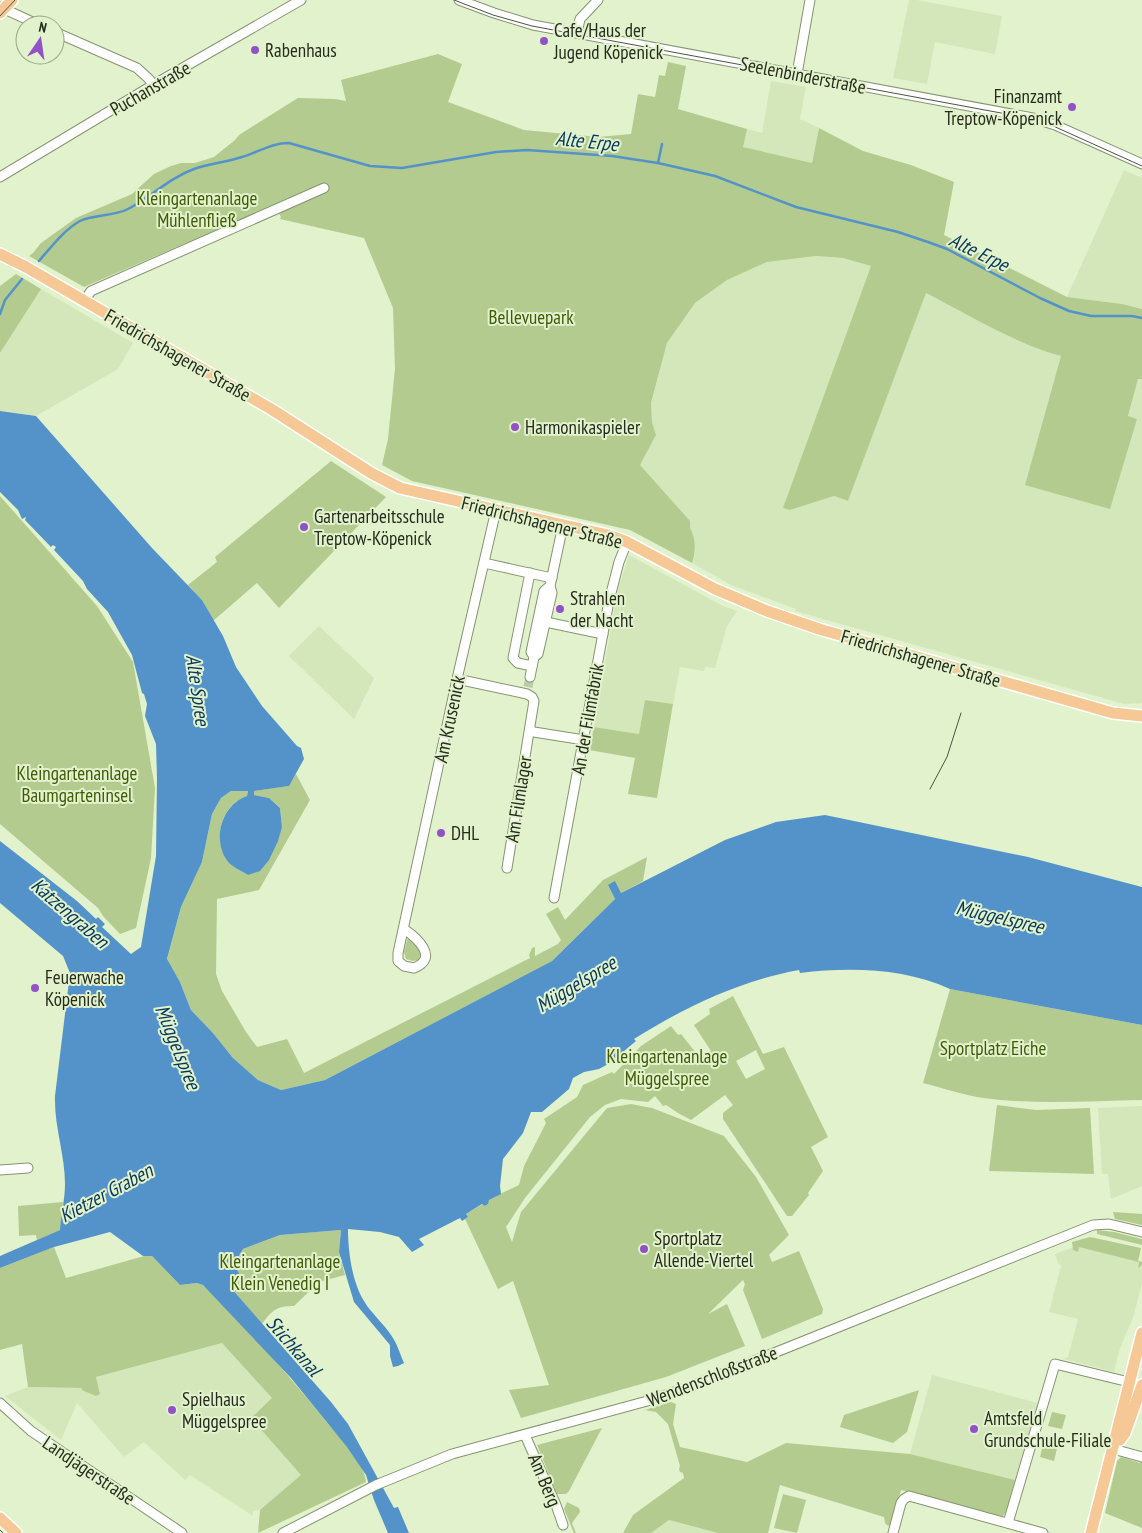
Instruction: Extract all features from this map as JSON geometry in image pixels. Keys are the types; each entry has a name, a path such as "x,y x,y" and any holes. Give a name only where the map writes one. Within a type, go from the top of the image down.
{"main road":[{"path":"1,10 12,0"},
{"name":"Friedrichshagener Straße","path":"0,254 26,267 286,418 388,482 408,490 608,535 627,542 737,600 819,629 1113,713 1142,716"},
{"path":"1091,1533 1142,1333"},
{"path":"1113,1449 1124,1433 1142,1385"},
{"path":"0,1518 16,1533"}],"street":[{"name":"Puchanstraße","path":"0,177 153,85 301,0"},
{"name":"Seelenbinderstraße","path":"459,0 471,2 531,24 1033,118 1056,125 1142,164"},
{"path":"577,33 580,19 598,0"},
{"path":"798,74 810,0"},
{"path":"1,10 15,16"},
{"path":"65,36 137,68 153,85"},
{"name":"Friedrichshagener Straße","path":"84,301 91,291 324,188"},
{"name":"Am Krusenick","path":"404,928 457,679 496,510"},
{"path":"530,677 533,661 531,652 535,634 552,593 551,582 563,525"},
{"name":"An der Filmfabrik","path":"554,898 603,634 619,562 627,542"},
{"path":"484,563 530,574 551,582"},
{"path":"530,574 513,658 518,663 533,661 538,654 542,621"},
{"path":"542,621 603,634"},
{"path":"518,630 535,634"},
{"name":"Am Filmlager","path":"457,679 527,690 534,701 507,868"},
{"name":"Am Filmlager","path":"530,730 584,740"},
{"path":"0,1170 28,1168"},
{"name":"Wendenschloßstraße","path":"283,1533 395,1476 452,1454 651,1400 689,1387 1093,1225 1109,1224 1142,1232"},
{"path":"1008,1523 1055,1364 1130,1382"},
{"name":"Landjägerstraße","path":"0,1403 30,1431 182,1533"},
{"name":"Am Berg","path":"525,1435 556,1505 563,1526"},
{"path":"1113,1449 1142,1457"},
{"path":"893,1533 901,1503 910,1496 1044,1533"}],"shaded area":[{"path":"909,0 1002,16 995,54 935,42 927,84 893,78"},
{"path":"771,81 806,87 800,119 819,128 812,163 742,147 747,129 762,133"},
{"path":"1124,170 1142,178 1142,309 1122,304 1067,297"},
{"path":"816,256 843,258 871,266 784,508 790,510 834,496 848,501 926,293 1011,336 1049,353 1062,356 1025,485 1136,419 1128,416 1138,378 1142,379 1142,703 1124,704 795,611 796,609 731,585 692,563 695,555 693,534 640,465 656,435 652,422 651,404 667,343 695,303 727,280 767,262"},
{"path":"41,289 133,343 118,369 36,416 0,411 0,353"},
{"path":"629,555 723,606 737,611 727,626 715,668 705,667 704,671 680,667 673,704 645,700 639,734 594,727 617,592"},
{"path":"319,626 374,678 354,719 289,656"},
{"path":"1142,1106 1142,1186 1111,1199 1108,1174 1102,1174 1098,1108"},
{"path":"1079,1245 1140,1253 1138,1261 1142,1262 1142,1283 1133,1318 1120,1348 1114,1372 1064,1359 1068,1357 1078,1319 1049,1312 1061,1266 1055,1254"},
{"name":"Spielhaus Müggelspree","path":"222,1343 272,1398 302,1476 260,1510 253,1511 253,1516 190,1475 185,1480 144,1442 124,1457 77,1403 61,1440 5,1396 28,1387 83,1388 100,1394 96,1377"},
{"name":"Amtsfeld Grundschule-Filiale","path":"932,1375 1038,1403 1015,1480 910,1454"},
{"path":"669,1520 718,1533 651,1533"}],"green space":[{"path":"438,54 462,64 448,102 524,130 598,137 631,134 638,94 655,97 659,75 665,76 668,62 686,66 678,109 747,129 743,147 812,163 819,128 863,151 911,165 954,182 944,235 1067,297 1122,304 1142,309 1142,379 1138,379 1128,416 1137,419 1110,509 1025,485 1061,356 1010,337 926,293 848,501 834,496 790,510 783,508 871,266 843,258 816,256 767,262 727,280 695,303 667,343 651,403 652,422 656,435 640,465 690,521 695,545 692,563 630,530 412,481 382,465 388,439 395,369 393,308 364,238 280,219 281,217 274,205 84,287 29,256 41,243 76,218 132,194 154,174 171,166 181,163 195,163 214,157 239,135 298,98 346,101 341,80"},
{"path":"16,274 41,289 0,353 0,286"},
{"name":"Gartenarbeitsschule Treptow-Köpenick","path":"331,461 386,497 279,608 257,583 213,621 202,600 188,585 217,562 215,557"},
{"name":"Kleingartenanlage Baumgarteninsel","path":"0,496 97,606 133,662 155,788 151,858 136,928 120,934 98,908 0,824"},
{"path":"645,700 673,704 657,798 628,794 635,758 589,750 594,727 639,734"},
{"path":"296,774 310,800 259,890 217,899 216,974 222,991 257,1047 287,1039 304,1073 530,958 529,955 532,948 535,947 535,956 558,944 561,940 546,914 558,907 565,920 603,880 647,857 643,881 621,893 608,885 615,899 552,961 325,1080 281,1090 258,1080 233,1058 191,1010 180,982 167,960 181,907 202,862 212,814 221,798 231,791 248,791 247,796 238,800 225,815 220,834 223,853 228,862 248,875 282,827 280,808 269,798 254,795 254,791 288,786"},
{"path":"408,937 419,945 421,954 418,960 406,959 404,952"},
{"name":"Sportplatz Eiche","path":"950,989 1142,1025 1142,1100 1062,1102 1003,1100 968,1095 923,1083"},
{"name":"Kleingartenanlage Müggelspree","path":"733,996 763,1054 784,1047 828,1137 811,1147 823,1171 808,1193 809,1195 792,1216 787,1216 723,1119 723,1113 733,1105 725,1095 691,1120 666,1105 663,1106 655,1096 648,1102 621,1099 605,1105 590,1117 525,1198 506,1227 512,1242 521,1212 607,1108 631,1104 652,1108 724,1136 756,1177 789,1235 769,1255 772,1262 799,1251 823,1309 822,1314 762,1339 743,1290 745,1284 743,1280 708,1314 727,1304 745,1346 666,1377 521,1418 509,1390 549,1385 513,1281 498,1289 465,1219 468,1217 466,1214 483,1204 485,1206 488,1204 488,1200 519,1185 524,1166 546,1123 544,1119 577,1097 583,1085 612,1072 614,1074 641,1046 671,1026 678,1035 681,1034 700,1058 711,1051 694,1025 710,1014 709,1009","holes":["756,1050 765,1069 746,1079 736,1061"]},
{"path":"997,1105 1036,1110 1090,1108 1094,1174 989,1171"},
{"path":"63,1202 60,1230 37,1240 36,1235 19,1236 18,1206"},
{"path":"1113,1212 1142,1214 1142,1225 1115,1219"},
{"name":"Kleingartenanlage Klein Venedig I","path":"341,1230 339,1252 345,1275 319,1282 294,1306 275,1310 262,1324 229,1287 233,1281 241,1277 234,1264 243,1249 280,1235"},
{"path":"1097,1230 1142,1239 1142,1245 1097,1234"},
{"path":"1090,1237 1141,1248 1138,1261 1142,1262 1142,1265 1138,1268 1139,1262 1079,1247 1078,1252 1073,1250 1072,1242"},
{"path":"54,1247 66,1278 148,1255 152,1256 180,1285 197,1283 203,1285 268,1353 346,1444 361,1467 366,1482 258,1533 260,1510 301,1475 251,1418 272,1398 222,1343 96,1377 100,1394 96,1396 82,1390 82,1388 28,1387 22,1344 0,1350 0,1268"},
{"path":"919,1390 907,1432 893,1443 840,1427 844,1415"},
{"path":"671,1402 676,1404 673,1424 680,1447 747,1462 786,1443 910,1454 1015,1480 1006,1512 1002,1517 901,1490 893,1522 888,1526 885,1523 884,1517 780,1485 768,1533 718,1533 669,1520 651,1533 623,1533 633,1515 684,1478 683,1473 679,1469 680,1466 668,1424 656,1412 645,1410"},
{"path":"1052,1412 1066,1415 1062,1429 1048,1426"},
{"path":"602,1428 569,1491 566,1494 557,1494 537,1445"},
{"path":"1045,1436 1059,1440 1054,1461 1040,1457"},
{"path":"1121,1457 1140,1463 1142,1461 1142,1528 1105,1513 1117,1461"},
{"path":"783,1494 806,1500 797,1533 774,1528"},
{"path":"567,1502 579,1508 580,1512 572,1523 576,1533 574,1533 564,1509"}],"water":[{"path":"0,411 36,416 152,548 202,600 223,636 236,667 262,706 297,746 301,748 304,759 289,786 254,791 254,795 269,798 280,808 282,827 269,860 260,871 248,875 232,866 223,853 220,844 222,824 226,815 238,800 247,796 248,791 231,791 221,798 212,814 202,862 181,907 167,959 180,982 191,1010 233,1058 258,1080 281,1090 325,1080 552,961 615,899 608,885 615,881 621,893 725,840 776,822 825,815 1028,857 1142,887 1142,1025 950,989 932,982 896,973 857,970 800,973 799,970 734,988 693,1006 634,1039 636,1041 610,1063 573,1078 569,1089 542,1112 531,1112 523,1133 503,1159 501,1194 489,1200 485,1206 482,1204 466,1214 468,1217 462,1221 460,1218 419,1239 424,1245 412,1252 399,1237 380,1232 348,1229 350,1256 356,1285 367,1305 395,1341 404,1363 398,1366 393,1367 390,1345 354,1302 339,1252 341,1230 280,1235 243,1249 234,1264 241,1277 233,1281 230,1287 348,1424 394,1508 398,1507 409,1533 388,1533 366,1475 347,1447 291,1378 203,1285 197,1283 180,1285 152,1256 143,1256 110,1232 54,1247 0,1268 0,1256 60,1230 65,1173 56,1118 55,1096 70,973 63,956 0,903 0,841 77,901 96,919 98,917 105,924 102,927 131,954 141,947 156,856 157,778 156,744 145,716 147,704 142,693 132,655 108,612 87,589 83,581 54,550 56,547 53,545 51,547 25,520 26,517 22,519 18,510 0,492"}],"waterway":[{"name":"Alte Erpe","path":"39,261 63,234 80,221 91,217 122,212 176,177 194,169 242,157 276,144 289,143 370,166 402,168 496,152 527,150 612,156 658,163 715,176 796,207 898,232 947,249 1040,298 1069,311 1091,316 1132,316 1142,318"},
{"path":"658,163 662,144"},
{"name":"Alte Erpe","path":"0,314 5,300 22,279"}],"tunnel":[{"path":"528,687 530,677"}],"tram line":[{"path":"0,16 15,0"},
{"path":"454,0 493,15 532,26 1028,118 1051,125 1142,166"},
{"path":"930,789 947,757 961,713"},
{"path":"0,1530 3,1533"}],"place":[{"name":"Cafe/Haus der Jugend Köpenick","path":"544,41"},
{"name":"Rabenhaus","path":"255,50"},
{"name":"Finanzamt Treptow-Köpenick","path":"1072,107"},
{"name":"Harmonikaspieler","path":"515,427"},
{"name":"Gartenarbeitsschule Treptow-Köpenick","path":"304,527"},
{"name":"Strahlen der Nacht","path":"560,609"},
{"name":"DHL","path":"441,833"},
{"name":"Feuerwache Köpenick","path":"35,988"},
{"name":"Sportplatz Allende-Viertel","path":"644,1249"},
{"name":"Spielhaus Müggelspree","path":"172,1410"},
{"name":"Amtsfeld Grundschule-Filiale","path":"974,1429"}],"park label":[{"name":"Kleingartenanlage Mühlenfließ","path":"197,209"},
{"name":"Bellevuepark","path":"531,317"}],"water label":[{"name":"Alte Spree","path":"198,690"},
{"name":"Katzengraben","path":"70,913"},
{"name":"Müggelspree","path":"1000,917"},
{"name":"Müggelspree","path":"576,984"},
{"name":"Müggelspree","path":"178,1047"},
{"name":"Kietzer Graben","path":"106,1193"},
{"name":"Stichkanal","path":"294,1346"}]}
